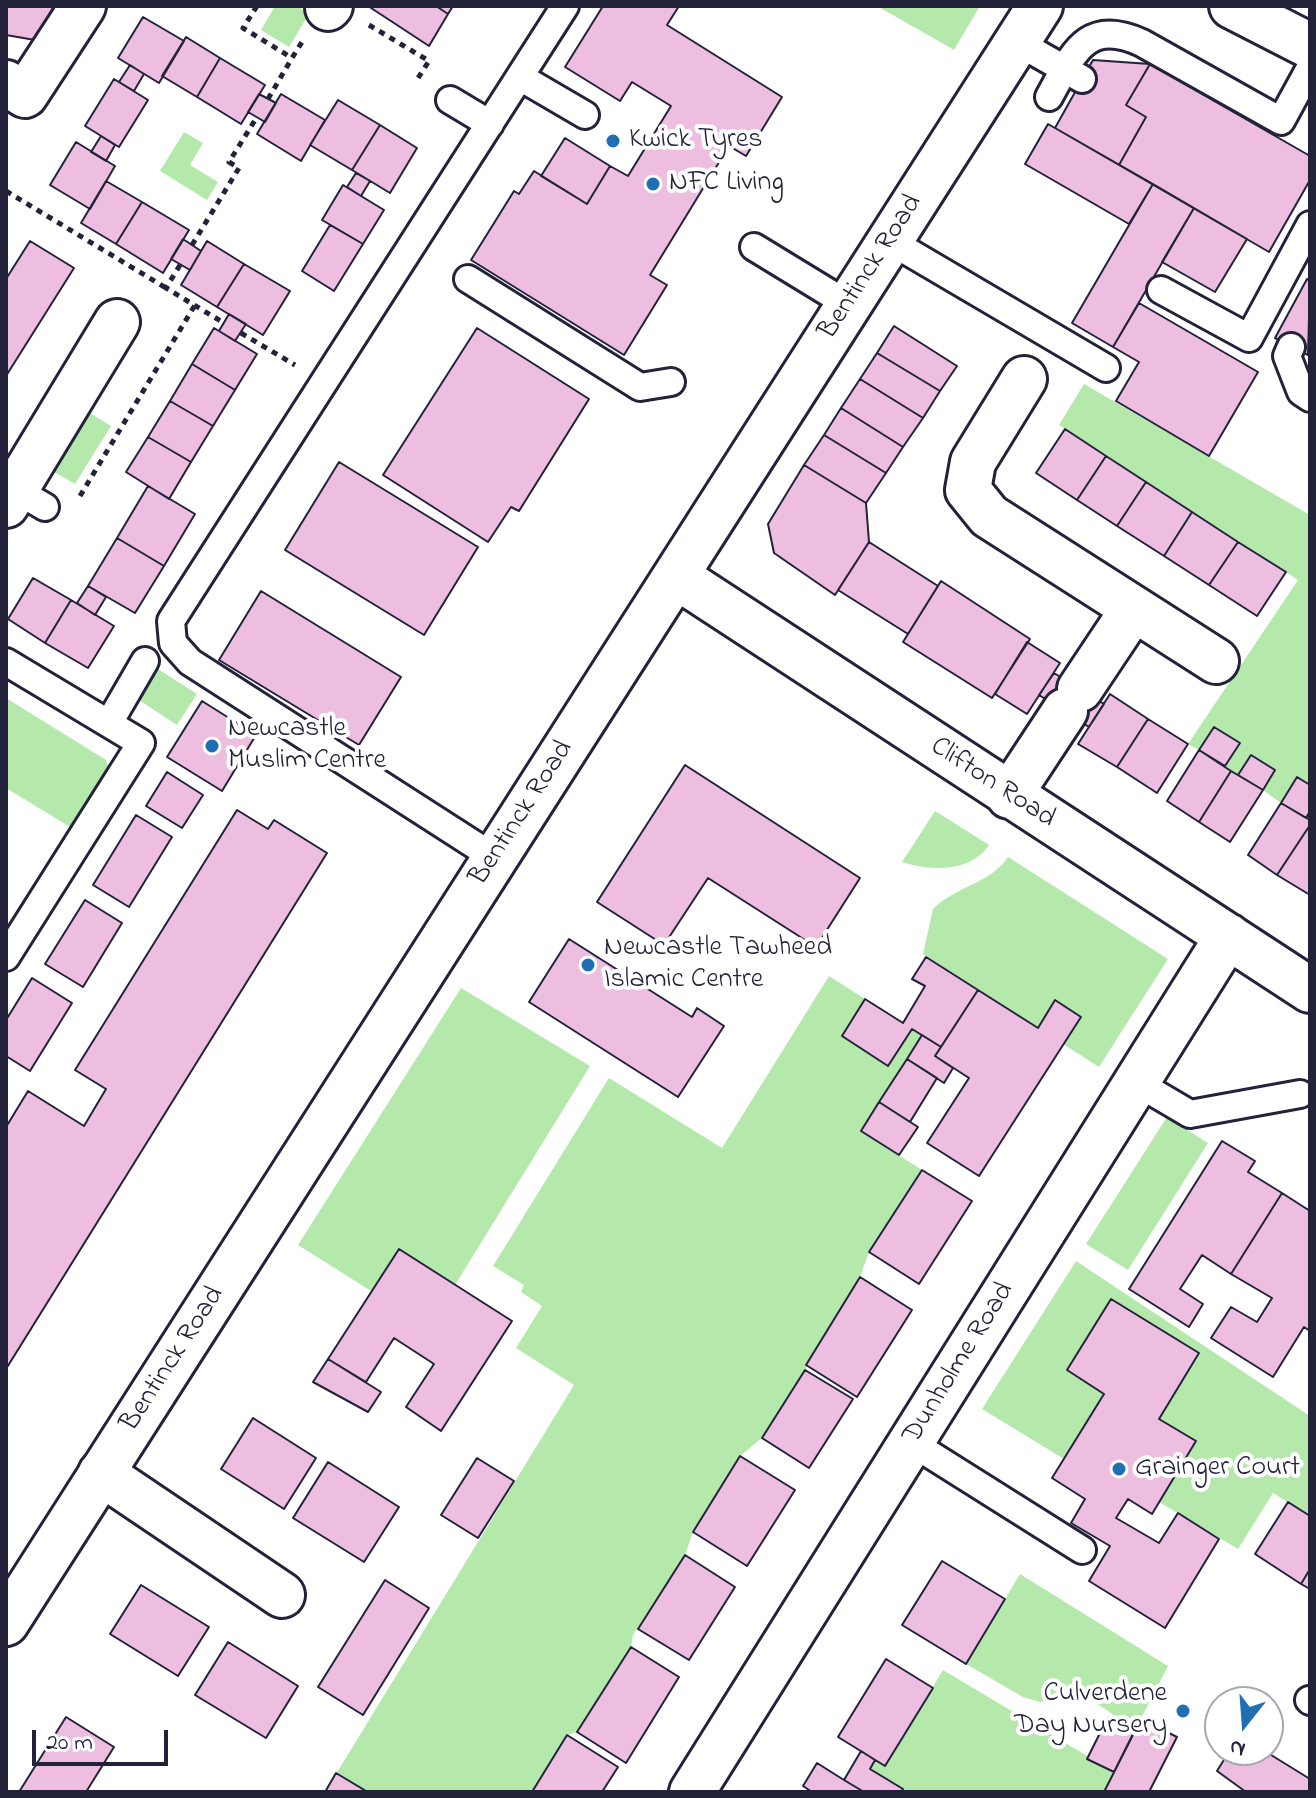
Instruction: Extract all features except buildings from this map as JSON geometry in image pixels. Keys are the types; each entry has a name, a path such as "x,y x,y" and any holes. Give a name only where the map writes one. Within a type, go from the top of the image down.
{"street":[{"path":"6,83 25,95 83,6"},
{"name":"Bentinck Road","path":"6,1623 1040,6"},
{"path":"1232,6 1310,46"},
{"path":"22,501 117,322"},
{"path":"1024,379 973,462 968,490 989,516 1132,611 1216,661"},
{"name":"Clifton Road","path":"676,576 1310,990"},
{"path":"1009,796 1132,611"},
{"name":"Dunholme Road","path":"692,1792 912,1443 1134,1081 1228,936"},
{"path":"101,1473 282,1595"}],"lane":[{"path":"495,858 190,662 173,643 171,621 565,6"},
{"path":"1049,97 1074,74 1083,42 1101,34 1122,34 1281,121 1310,68"},
{"path":"1017,42 1074,74"},
{"path":"520,77 585,115"},
{"path":"450,100 490,124"},
{"path":"1161,290 1249,338 1310,225"},
{"path":"890,241 1106,368"},
{"path":"754,247 849,305"},
{"path":"468,279 640,387 671,382"},
{"path":"1291,347 1287,356 1301,392 1310,398"},
{"path":"109,723 145,661"},
{"path":"6,662 141,743 6,957"},
{"path":"1134,1081 1190,1114 1300,1094"},
{"path":"912,1443 1082,1550"}],"path":[{"path":"268,99 292,58"},
{"path":"192,245 239,168 229,162 257,117"},
{"path":"6,191 224,323"},
{"path":"166,288 180,265"},
{"path":"74,506 195,305"},
{"path":"241,333 324,383"}],"green space":[{"path":"275,6 303,6 301,9 309,14 289,47 261,30"},
{"path":"877,6 980,6 954,50"},
{"path":"184,132 203,143 190,165 218,182 207,200 160,171"},
{"path":"1084,384 1310,515 1310,785 1297,777 1281,803 1263,790 1274,770 1251,755 1238,775 1225,766 1239,744 1214,727 1199,750 1188,744 1298,580 1059,425"},
{"path":"85,410 111,426 75,484 49,469"},
{"path":"158,669 197,694 177,725 139,700"},
{"path":"6,698 106,760 110,773 75,830 6,788"},
{"path":"935,811 989,845 981,854 961,865 937,868 902,862"},
{"path":"1008,857 1168,959 1099,1067 1063,1044 1055,1001 1038,1028 923,954 933,909 992,873"},
{"path":"829,976 865,999 842,1036 871,1055 912,1029 922,1035 861,1131 922,1170 869,1252 860,1277 805,1370 762,1438 740,1456 693,1532 685,1555 633,1635 631,1647 577,1732 567,1735 532,1792 325,1792 574,1385 516,1348 542,1306 521,1292 524,1285 493,1266 609,1078 722,1148"},
{"path":"461,988 590,1066 455,1285 399,1249 371,1291 298,1245"},
{"path":"1167,1117 1208,1143 1128,1270 1086,1244"},
{"path":"1076,1261 1310,1416 1310,1516 1273,1493 1238,1549 1159,1502 1159,1419 1199,1353 1111,1299 1067,1370 1104,1394 1064,1459 982,1409"},
{"path":"1020,1574 1168,1666 1135,1730 1075,1688 1040,1702 1023,1697 966,1664"},
{"path":"943,1670 1114,1772 1104,1792 901,1792 902,1789 870,1769 875,1760 885,1766"}],"place":[{"name":"Kwick Tyres","path":"613,141"},
{"name":"NFC Living","path":"653,184"},
{"name":"Newcastle Muslim Centre","path":"212,746"},
{"name":"Newcastle Tawheed Islamic Centre","path":"588,965"},
{"name":"Grainger Court","path":"1119,1469"},
{"name":"Culverdene Day Nursery","path":"1183,1711"}]}
